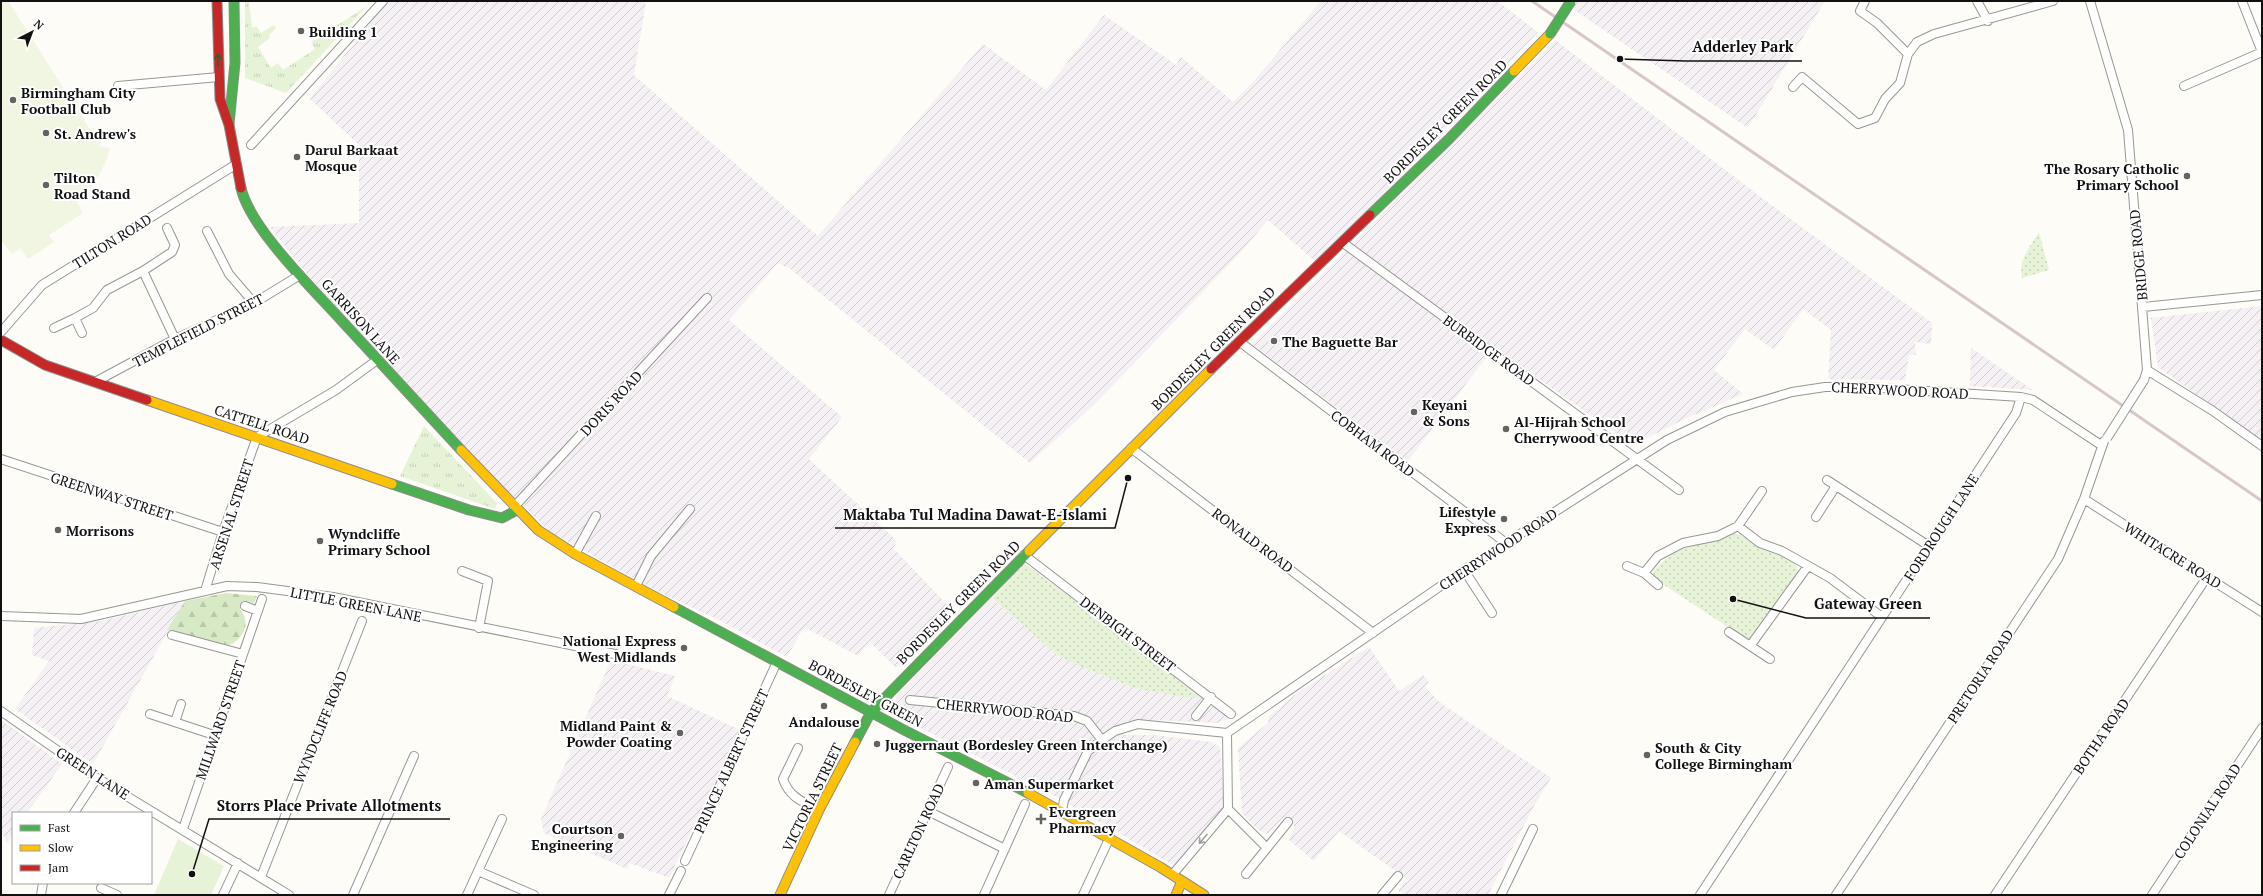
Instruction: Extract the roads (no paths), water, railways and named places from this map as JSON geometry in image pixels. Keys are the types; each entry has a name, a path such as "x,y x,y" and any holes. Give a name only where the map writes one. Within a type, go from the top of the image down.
{"main road":[{"name":"GARRISON LANE","path":"217,1 220,100 229,125 235,165 243,198 253,216 262,230 300,275 515,509"},
{"name":"GARRISON LANE","path":"229,125 233,99 235,28 234,1"},
{"name":"BORDESLEY GREEN ROAD","path":"871,712 1131,448 1449,139 1550,34 1571,1"},
{"name":"CATTELL ROAD","path":"1,340 45,365 468,510 502,518 515,509"},
{"name":"BORDESLEY GREEN","path":"515,509 538,530 575,554 871,712 1110,837 1173,874 1204,895"},
{"name":"VICTORIA STREET","path":"780,895 819,810 871,712"},
{"path":"1176,895 1182,881"}],"street":[{"path":"251,145 383,1"},
{"path":"1865,1 1860,11 1877,23 1908,54"},
{"path":"1977,1 1988,21"},
{"path":"1794,87 1802,77 1858,124 1875,118 1885,99 1900,82 1908,54 1916,42 1934,34 1988,21 2053,1"},
{"name":"BRIDGE ROAD","path":"2090,1 2128,130 2147,370"},
{"path":"2184,86 2262,52 2242,1"},
{"path":"118,86 219,77"},
{"name":"TILTON ROAD","path":"1,332 42,285 235,165"},
{"path":"54,328 93,308 107,290 143,271 174,250 174,242 167,228"},
{"path":"207,231 229,274 254,303"},
{"name":"BURBIDGE ROAD","path":"1342,242 1679,490"},
{"path":"143,271 175,339"},
{"name":"TEMPLEFIELD STREET","path":"95,382 175,339 254,303 300,275"},
{"path":"2142,307 2262,295"},
{"name":"DORIS ROAD","path":"515,509 707,298"},
{"path":"75,318 82,333"},
{"name":"COBHAM ROAD","path":"1240,342 1506,543"},
{"path":"257,437 336,390 377,360"},
{"path":"2147,370 2207,407 2262,446"},
{"name":"PRETORIA ROAD","path":"1836,895 2058,559 2084,499 2102,445 2144,380 2147,370"},
{"name":"CHERRYWOOD ROAD","path":"1227,733 1464,570 1636,459 1667,440 1725,412 1792,392 1825,387 1864,387 2021,397 2033,400 2102,445"},
{"name":"FORDROUGH LANE","path":"1700,895 1729,848 2016,413 2021,397"},
{"name":"ARSENAL STREET","path":"205,591 223,532 257,437"},
{"name":"RONALD ROAD","path":"1131,448 1373,633"},
{"name":"GREENWAY STREET","path":"1,459 223,532"},
{"path":"1827,480 1929,546"},
{"path":"1816,517 1836,486"},
{"path":"1644,573 1658,556 1677,546 1718,536 1738,526 1762,491"},
{"name":"WHITACRE ROAD","path":"2084,499 2262,612"},
{"path":"636,586 651,556 690,509"},
{"path":"575,554 596,516"},
{"path":"1738,526 1760,543 1782,551 1830,578 1856,599 1882,617"},
{"name":"DENBIGH STREET","path":"1024,555 1211,697 1231,714"},
{"path":"1627,566 1644,573 1658,584"},
{"path":"1750,646 1808,566"},
{"path":"462,570 488,581 479,628"},
{"path":"1464,570 1492,613"},
{"name":"BOTHA ROAD","path":"1995,895 2207,577"},
{"name":"LITTLE GREEN LANE","path":"1,616 81,619 227,586 257,587 333,596 479,628 615,654"},
{"name":"MILLWARD STREET","path":"183,829 214,735 262,599"},
{"path":"245,606 258,610"},
{"name":"WYNDCLIFF ROAD","path":"261,877 362,621"},
{"path":"1729,632 1770,659"},
{"path":"172,635 243,654"},
{"name":"PRINCE ALBERT STREET","path":"685,861 777,662"},
{"path":"1196,716 1211,697"},
{"name":"CHERRYWOOD ROAD","path":"910,700 1074,716 1087,721 1102,740"},
{"path":"175,722 181,704"},
{"name":"GREEN LANE","path":"1,711 97,778 183,829 289,895"},
{"path":"150,714 214,735"},
{"path":"1062,811 1064,800 1088,751 1115,731 1138,724 1227,733 1228,809 1173,874"},
{"name":"COLONIAL ROAD","path":"2152,895 2262,728"},
{"path":"798,748 783,779 786,789 796,798 819,810"},
{"path":"353,895 414,756"},
{"name":"CARLTON ROAD","path":"889,895 948,767"},
{"path":"75,812 97,778"},
{"path":"984,895 1025,804"},
{"path":"1228,809 1267,848"},
{"path":"928,811 1005,849"},
{"path":"467,895 502,819"},
{"path":"1246,874 1288,822"},
{"path":"1501,895 1532,829"},
{"path":"1083,895 1110,837"},
{"path":"223,895 238,863"},
{"path":"478,871 534,895"},
{"path":"670,895 680,871"},
{"path":"1382,895 1398,876"},
{"path":"42,895 43,884"},
{"path":"101,888 117,895"}],"railway":[{"path":"1532,1 2262,501"}],"place":[{"name":"Building 1","path":"301,31"},
{"name":"Adderley Park","path":"1620,59"},
{"name":"Birmingham City Football Club","path":"13,100"},
{"name":"St. Andrew's","path":"46,133"},
{"name":"Darul Barkaat Mosque","path":"297,157"},
{"name":"The Rosary Catholic Primary School","path":"2187,176"},
{"name":"Tilton Road Stand","path":"46,185"},
{"name":"The Baguette Bar","path":"1274,341"},
{"name":"Keyani & Sons","path":"1414,412"},
{"name":"Al-Hijrah School Cherrywood Centre","path":"1506,429"},
{"name":"Maktaba Tul Madina Dawat-E-Islami","path":"1128,478"},
{"name":"Lifestyle Express","path":"1504,519"},
{"name":"Morrisons","path":"58,530"},
{"name":"Wyndcliffe Primary School","path":"320,541"},
{"name":"Gateway Green","path":"1733,599"},
{"name":"National Express West Midlands","path":"684,648"},
{"name":"Andalouse","path":"824,706"},
{"name":"Midland Paint & Powder Coating","path":"680,733"},
{"name":"Juggernaut (Bordesley Green Interchange)","path":"877,744"},
{"name":"South & City College Birmingham","path":"1647,755"},
{"name":"Aman Supermarket","path":"976,783"},
{"name":"Evergreen Pharmacy","path":"1041,819"},
{"name":"Courtson Engineering","path":"621,836"},
{"name":"Storrs Place Private Allotments","path":"192,874"}]}
